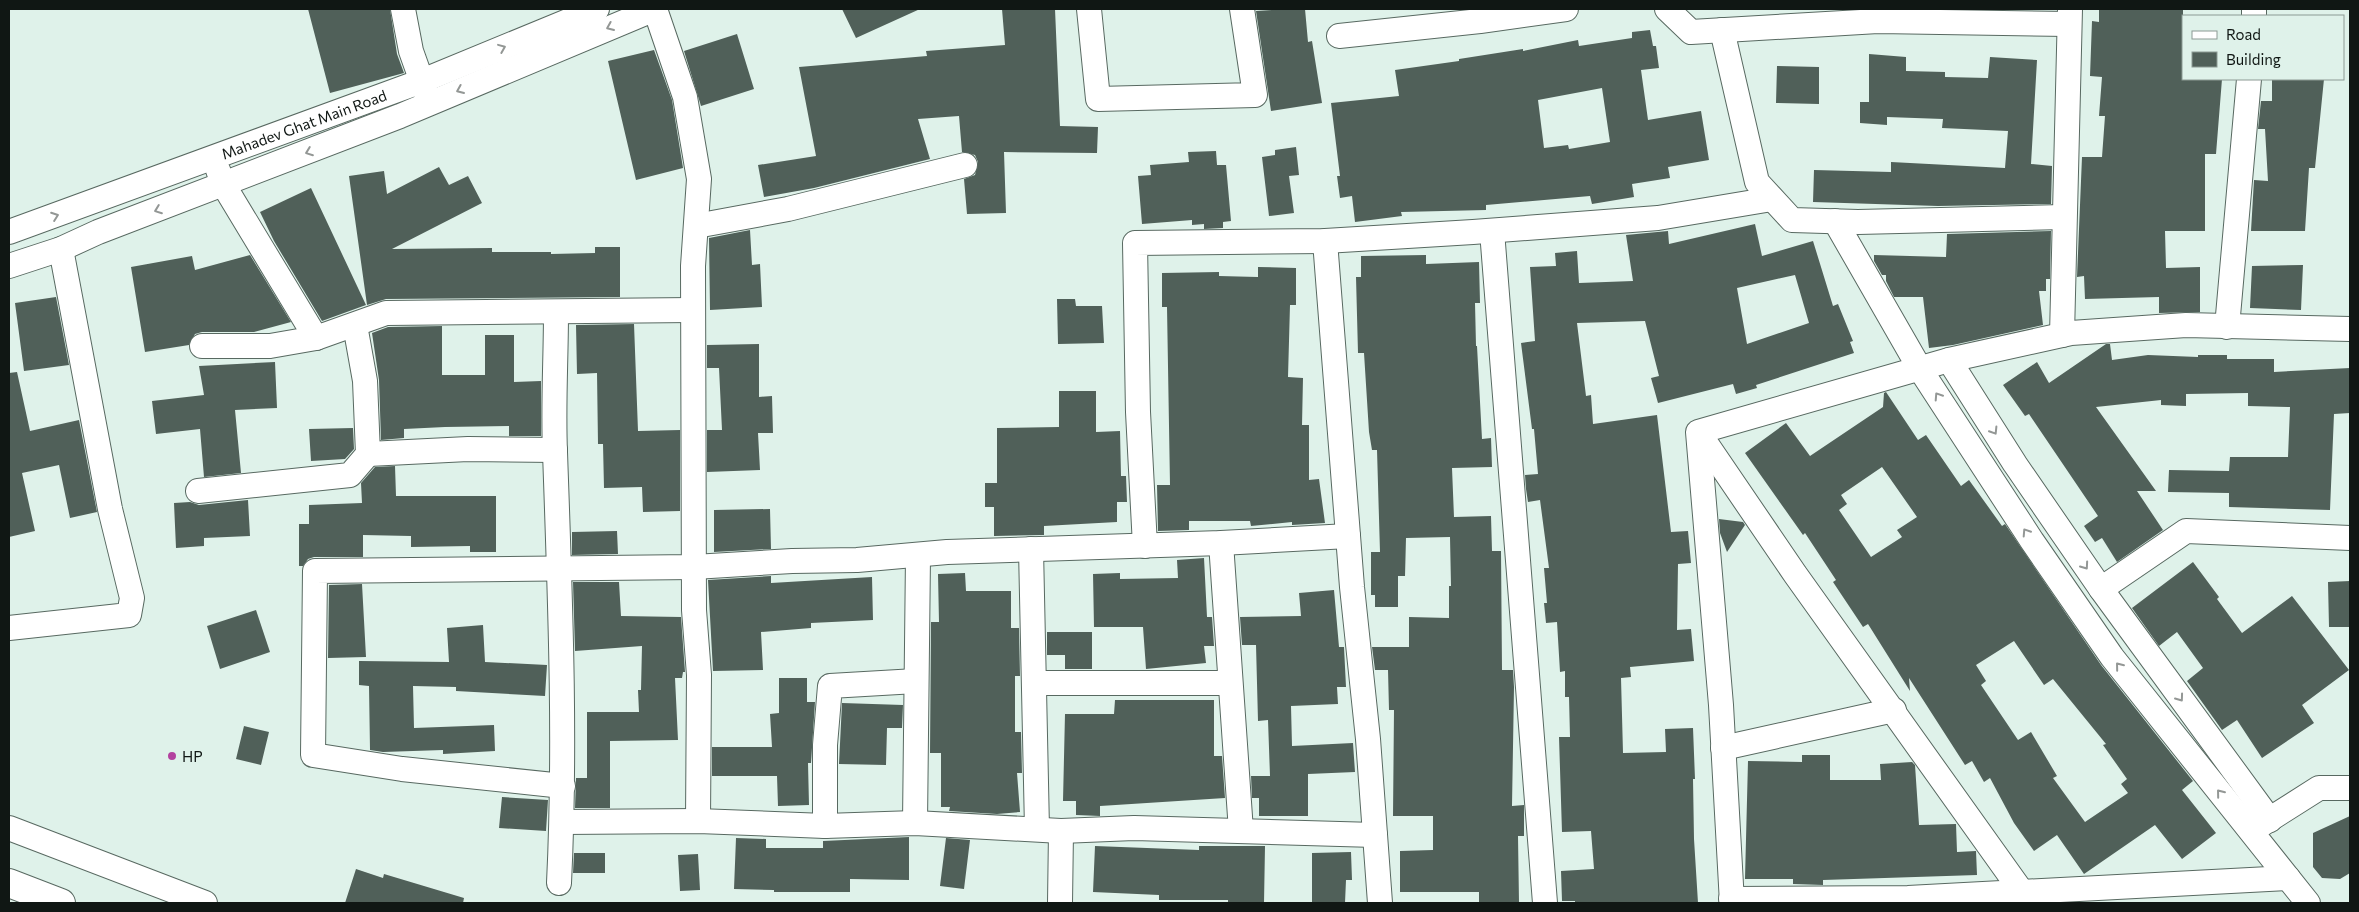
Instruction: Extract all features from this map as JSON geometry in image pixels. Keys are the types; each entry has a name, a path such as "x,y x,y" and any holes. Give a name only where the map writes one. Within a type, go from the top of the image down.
{"highway":[{"path":"9,883 61,903"}],"street":[{"path":"403,9 411,51 430,103"},
{"name":"Mahadev Ghat Main Road","path":"9,232 214,159 422,81 550,19 597,9"},
{"path":"9,266 61,249 98,232 430,103 655,9 685,98 699,179 694,310 694,610 699,675 698,821"},
{"path":"1089,9 1098,99 1255,95 1242,9"},
{"path":"1339,36 1480,21 1566,9"},
{"path":"1667,9 1691,32 1878,21 2069,16 2062,335"},
{"path":"1722,30 1757,182 1792,220 2064,217"},
{"path":"2227,327 2249,80"},
{"path":"214,159 223,184 316,338"},
{"path":"696,226 788,209 964,165"},
{"path":"1145,546 1138,412 1135,243 1325,241 1492,230 1658,218 1772,199"},
{"path":"1834,221 1920,369 2032,541 2112,658 2260,825"},
{"path":"1492,230 1545,903"},
{"path":"1325,241 1348,536 1380,903"},
{"path":"9,628 129,615 132,598 110,510 61,249"},
{"path":"202,346 270,346 316,338 386,313 694,310"},
{"path":"556,312 555,450 560,569 563,786 559,884"},
{"path":"198,491 350,475 368,454 365,381 355,325"},
{"path":"1698,432 1949,360 2062,335 2186,325 2350,329"},
{"path":"1949,360 2015,464 2260,825 2288,878 2308,903"},
{"path":"1698,432 1795,574 1894,710 2022,892"},
{"path":"1698,432 1723,748 1731,901 1839,901 2288,878"},
{"path":"368,454 468,449 555,450"},
{"path":"2101,589 2186,531 2350,538"},
{"path":"563,786 402,769 313,755 315,571 694,567 918,556 948,552 1221,544 1348,536"},
{"path":"1221,544 1241,831"},
{"path":"1031,549 1037,829"},
{"path":"915,823 918,556"},
{"path":"825,826 825,745 830,686 916,681"},
{"path":"1035,683 1230,683"},
{"path":"1723,748 1894,710"},
{"path":"2260,825 2319,788 2350,788"},
{"path":"562,822 698,821 825,826 915,823 1061,831 1134,828 1375,835"},
{"path":"9,828 205,903"},
{"path":"1060,903 1061,831"}],"building":[{"path":"308,9 390,9 397,54 404,73 330,93"},
{"path":"842,9 920,9 856,38"},
{"path":"1002,9 1055,9 1060,126 1098,127 1097,153 1004,152 1006,213 967,214 964,179 975,175 978,162 975,155 962,152 959,116 918,119 930,159 814,188 764,197 758,165 816,156 799,67 927,56 926,51 1005,45"},
{"path":"1305,9 1308,42 1312,41 1322,103 1271,111 1256,11"},
{"path":"2099,9 2183,9 2182,80 2222,80 2216,154 2205,154 2205,231 2165,231 2166,268 2200,267 2200,312 2159,313 2159,297 2085,299 2084,276 2077,277 2082,157 2102,157 2105,116 2099,116 2102,77 2090,76 2092,21 2099,22"},
{"path":"1650,30 1653,46 1656,46 1659,68 1641,70 1648,120 1701,111 1709,160 1668,167 1670,178 1632,184 1634,197 1592,204 1590,196 1486,205 1486,210 1401,212 1402,216 1355,222 1352,196 1340,198 1337,176 1340,176 1331,103 1399,96 1395,70 1523,49 1523,51 1578,40 1579,46 1632,38 1632,32","holes":["1602,88 1610,142 1569,149 1568,145 1544,148 1538,100"]},
{"path":"737,34 754,89 701,106 684,51"},
{"path":"654,50 672,100 683,168 636,180 608,61"},
{"path":"1869,54 1906,57 1906,71 1945,72 1945,77 1988,78 1990,57 2037,60 2031,164 2052,166 2051,204 1938,206 1813,202 1814,170 1891,172 1891,162 2005,168 2008,131 1942,128 1943,119 1887,117 1887,125 1860,123 1860,102 1869,102"},
{"path":"1777,66 1819,67 1819,104 1776,103"},
{"path":"2272,80 2324,80 2315,168 2309,168 2305,231 2251,231 2254,180 2268,181 2265,129 2258,129 2261,101 2272,101"},
{"path":"1296,147 1299,175 1289,176 1294,213 1269,216 1262,157 1275,155 1275,150"},
{"path":"1216,151 1217,165 1226,165 1231,221 1223,222 1223,228 1204,229 1204,224 1192,225 1192,220 1142,224 1138,176 1151,175 1150,165 1189,162 1188,152"},
{"path":"439,167 449,185 468,176 482,203 392,249 492,248 492,252 551,252 551,254 595,253 595,247 620,247 620,297 386,299 367,305 349,176 384,171 387,194"},
{"path":"311,188 366,305 322,321 274,241 260,212"},
{"path":"1755,224 1762,256 1813,241 1833,306 1838,304 1853,341 1850,342 1854,353 1756,385 1757,388 1736,394 1733,384 1658,403 1651,378 1659,376 1645,321 1577,323 1586,396 1591,395 1593,424 1657,415 1671,532 1688,531 1691,563 1678,564 1677,630 1691,629 1694,661 1630,667 1631,677 1621,678 1623,753 1666,752 1665,729 1693,728 1695,779 1693,779 1694,839 1698,903 1575,903 1575,901 1562,901 1561,871 1594,869 1591,831 1562,832 1559,737 1570,737 1569,697 1565,697 1565,671 1560,672 1557,622 1546,623 1544,603 1547,603 1544,568 1549,568 1540,500 1528,502 1525,475 1538,474 1534,429 1532,429 1521,343 1535,341 1530,267 1556,266 1555,253 1577,251 1579,283 1633,281 1626,235 1668,231 1669,244","holes":["1795,275 1809,323 1747,344 1737,288"]},
{"path":"750,230 752,265 760,264 762,307 710,310 709,238"},
{"path":"2051,231 2050,279 2046,279 2046,291 2039,291 2043,325 1953,345 1929,348 1923,297 1894,297 1886,281 1886,275 1882,275 1874,261 1874,255 1946,257 1947,234"},
{"path":"250,255 291,322 254,332 202,332 195,334 189,345 145,352 131,267 192,256 195,270"},
{"path":"1426,255 1426,264 1479,262 1480,303 1475,303 1476,346 1482,439 1491,438 1492,467 1452,468 1454,517 1491,516 1492,551 1501,551 1502,670 1513,670 1514,687 1512,806 1524,805 1524,836 1518,836 1519,903 1479,903 1479,892 1400,892 1400,851 1433,850 1433,816 1393,816 1394,710 1389,710 1388,670 1375,670 1372,647 1409,647 1409,617 1449,618 1449,586 1451,586 1450,537 1406,538 1405,576 1398,576 1398,607 1375,607 1375,595 1371,595 1371,552 1380,552 1377,450 1372,450 1369,432 1364,353 1358,353 1356,277 1361,277 1361,256"},
{"path":"2303,265 2301,310 2250,308 2252,266"},
{"path":"1258,267 1296,268 1296,305 1290,305 1288,377 1303,378 1302,425 1309,425 1309,480 1319,479 1325,523 1292,525 1292,522 1251,526 1250,521 1189,521 1189,530 1158,531 1157,485 1170,485 1167,307 1162,307 1162,273 1219,272 1219,276 1258,277"},
{"path":"56,297 69,365 24,371 15,303"},
{"path":"1057,299 1075,299 1076,306 1102,306 1104,343 1058,344"},
{"path":"634,324 638,431 680,430 680,511 643,512 642,487 604,488 603,444 598,444 597,373 577,374 576,325"},
{"path":"442,326 442,375 485,375 485,335 514,335 514,382 541,381 541,436 509,436 509,426 445,427 404,429 404,438 381,440 379,380 372,333 388,327"},
{"path":"759,344 759,397 772,396 773,433 758,433 760,470 707,472 707,430 722,430 719,368 707,368 707,345"},
{"path":"2106,344 2110,344 2112,360 2148,355 2198,357 2198,355 2227,355 2227,359 2274,359 2274,372 2350,368 2350,413 2334,414 2330,510 2229,507 2229,493 2168,492 2169,470 2229,471 2230,457 2288,457 2290,407 2248,406 2248,393 2186,394 2186,406 2161,405 2161,400 2096,407 2156,491 2137,491 2163,530 2117,562 2102,538 2095,542 2084,526 2098,516 2029,414 2025,416 2003,385 2037,362 2049,383"},
{"path":"275,362 277,408 235,410 241,473 204,477 200,429 156,434 152,401 204,395 199,366"},
{"path":"17,372 30,431 79,420 97,512 70,518 59,465 22,473 35,531 9,537 9,373"},
{"path":"1059,391 1096,391 1096,432 1120,431 1121,476 1126,476 1127,502 1117,502 1117,522 1044,526 1044,535 994,536 994,507 985,507 985,483 997,483 997,428 1059,427"},
{"path":"1886,392 1918,440 1926,435 1961,486 1969,480 2002,526 2005,524 2101,665 2193,781 2182,790 2216,833 2182,859 2155,825 2084,874 2057,835 2034,851 2014,823 1990,778 1984,782 1972,761 1965,765 1909,678 1910,691 1868,624 1863,627 1833,582 1836,580 1805,533 1803,535 1745,453 1786,423 1810,456 1883,407 1884,393","holes":["1882,467 1917,517 1897,530 1902,537 1871,557 1839,510 1847,504 1841,495","2014,641 2044,685 2053,679 2106,744 2103,745 2127,779 2121,784 2128,793 2085,822 2053,778 2057,776 2031,732 2018,740 1981,685 1986,681 1976,665"]},
{"path":"353,428 354,449 345,459 311,461 309,429"},
{"path":"395,466 396,496 496,496 496,552 470,552 470,546 411,547 411,536 363,535 363,557 314,557 308,559 303,566 299,566 299,524 309,524 309,505 362,503 361,483 375,467"},
{"path":"248,500 250,536 204,538 204,546 176,548 174,503 190,502 199,505"},
{"path":"770,509 771,549 714,552 714,510"},
{"path":"1719,519 1743,522 1745,525 1727,552 1720,533"},
{"path":"617,531 618,554 572,555 572,532"},
{"path":"1204,558 1207,617 1212,617 1214,646 1204,646 1206,663 1146,669 1143,627 1094,627 1093,574 1120,573 1120,579 1178,578 1177,560"},
{"path":"2193,562 2219,597 2217,599 2242,633 2292,596 2349,670 2302,705 2314,723 2262,758 2237,720 2222,730 2187,681 2203,668 2177,632 2159,646 2132,608"},
{"path":"965,573 966,591 1011,591 1011,628 1019,628 1020,676 1015,676 1015,732 1021,732 1022,773 1017,773 1020,812 997,814 949,811 950,807 941,807 941,753 930,753 931,622 939,622 938,574"},
{"path":"771,576 771,583 872,577 873,620 811,623 811,628 761,632 763,670 713,671 708,580"},
{"path":"2350,581 2350,627 2329,627 2328,582"},
{"path":"573,582 619,582 621,616 681,617 685,672 683,672 682,678 675,678 678,740 610,741 610,808 575,808 576,778 587,778 587,712 639,712 638,690 641,690 642,646 575,651"},
{"path":"362,584 366,657 328,658 329,585"},
{"path":"1334,590 1339,647 1344,647 1346,687 1337,687 1338,704 1291,706 1292,746 1353,743 1355,772 1308,774 1308,816 1259,816 1259,798 1252,798 1251,776 1270,776 1268,720 1258,721 1256,645 1242,645 1240,617 1301,616 1299,593"},
{"path":"256,610 270,652 220,669 207,626"},
{"path":"483,625 485,662 547,665 545,696 456,691 456,687 413,686 414,728 494,725 495,751 443,754 443,750 383,752 370,750 369,686 359,685 359,661 449,662 447,628"},
{"path":"1047,632 1092,632 1092,669 1065,669 1065,655 1047,655"},
{"path":"779,678 807,678 807,702 815,702 811,763 808,763 809,805 778,806 777,776 712,776 712,747 772,747 770,714 779,713"},
{"path":"1115,700 1214,700 1214,756 1222,756 1225,798 1100,806 1100,816 1076,815 1076,801 1063,801 1065,714 1114,714"},
{"path":"842,703 903,705 902,728 887,728 886,765 839,764"},
{"path":"244,726 269,732 261,765 236,759"},
{"path":"1802,755 1830,755 1830,780 1881,780 1880,764 1912,762 1915,765 1919,825 1956,824 1957,852 1976,851 1977,875 1823,880 1823,885 1793,884 1793,879 1745,879 1748,761 1802,762"},
{"path":"502,797 548,800 546,831 499,828"},
{"path":"2350,816 2350,873 2340,879 2322,878 2313,867 2313,833"},
{"path":"909,837 909,880 850,879 850,892 774,892 774,890 734,889 736,838 766,839 766,848 823,848 823,841"},
{"path":"946,838 970,840 964,889 940,886"},
{"path":"1095,846 1199,850 1199,846 1265,846 1264,903 1228,903 1228,900 1159,900 1159,895 1093,892"},
{"path":"1351,852 1352,880 1346,880 1345,903 1312,903 1312,853"},
{"path":"574,853 605,853 605,873 573,873"},
{"path":"698,854 700,890 680,891 678,855"},
{"path":"356,869 383,878 384,874 464,898 463,903 345,903"}],"place":[{"name":"HP","path":"172,756"}]}
